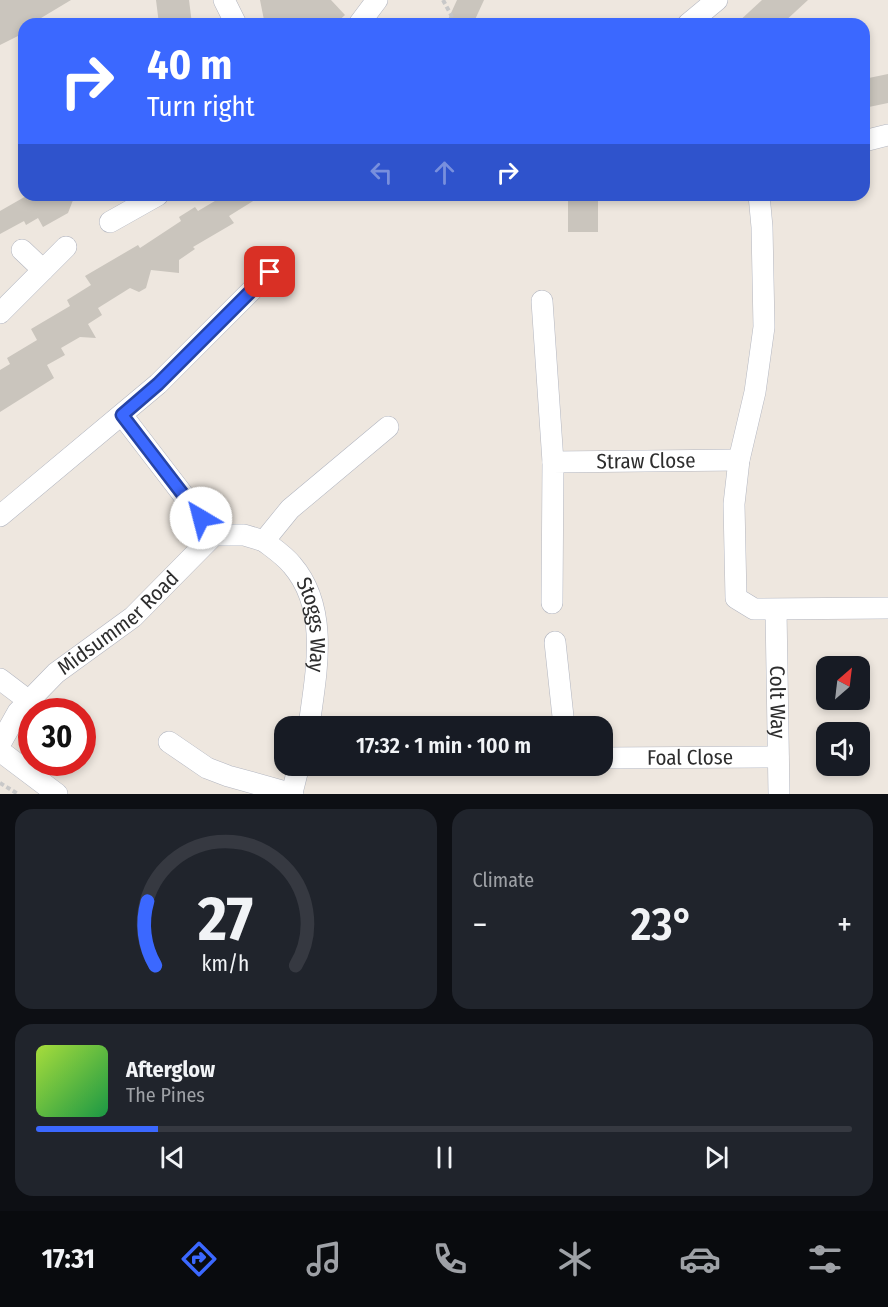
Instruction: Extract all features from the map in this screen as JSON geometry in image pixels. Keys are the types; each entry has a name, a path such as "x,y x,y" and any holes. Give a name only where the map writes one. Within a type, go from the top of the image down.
{"street":[{"path":"224,0 233,18"},
{"path":"364,18 377,0"},
{"path":"695,18 717,0"},
{"path":"870,140 888,135"},
{"path":"110,222 134,201"},
{"path":"760,201 764,327 754,392 739,460 734,504 736,598 754,609 888,608"},
{"path":"0,313 66,248"},
{"path":"22,250 43,270"},
{"path":"0,516 158,384 270,272"},
{"path":"542,302 553,462 552,603"},
{"path":"122,415 214,535 244,535 264,541 290,509 388,427"},
{"name":"Straw Close","path":"553,462 739,460"},
{"name":"Midsummer Road","path":"32,698 56,673 134,617 214,535"},
{"name":"Stoggs Way","path":"264,541 291,563 303,580 314,604 317,643 310,716"},
{"name":"Colt Way","path":"776,610 779,794"},
{"path":"555,642 563,716"},
{"path":"0,679 18,699"},
{"name":"Midsummer Road","path":"0,744 18,716"},
{"path":"169,742 207,768 292,794 297,776"},
{"path":"0,751 57,794"},
{"name":"Foal Close","path":"613,758 778,757"}],"path":[{"path":"443,0 453,18"},
{"path":"0,783 18,794"}],"building":[{"path":"0,0 71,0 41,18 18,18 18,36 0,45"},
{"path":"156,0 189,0 191,18 158,18"},
{"path":"260,0 331,0 345,15 342,18 264,18"},
{"path":"457,0 484,0 476,18 449,18"},
{"path":"762,0 808,0 788,18 742,18"},
{"path":"888,74 888,103 870,107 870,78"},
{"path":"18,201 73,201 68,213 43,227 38,218 26,225 24,221 0,234 0,211"},
{"path":"215,201 253,201 229,216 234,223 193,247 195,249 179,260 179,273 151,270 146,288 139,292 130,288 98,308 102,315 88,324 96,338 80,337 61,348 65,355 47,365 54,378 0,412 0,370 10,364 7,358 37,340 31,329 70,306 67,300 91,285 85,276 138,245 140,248 181,221 179,217 195,207 198,211"},
{"path":"568,201 598,201 598,232 568,232"}],"route":[{"path":"201,518 122,415 158,384 270,272"}]}
